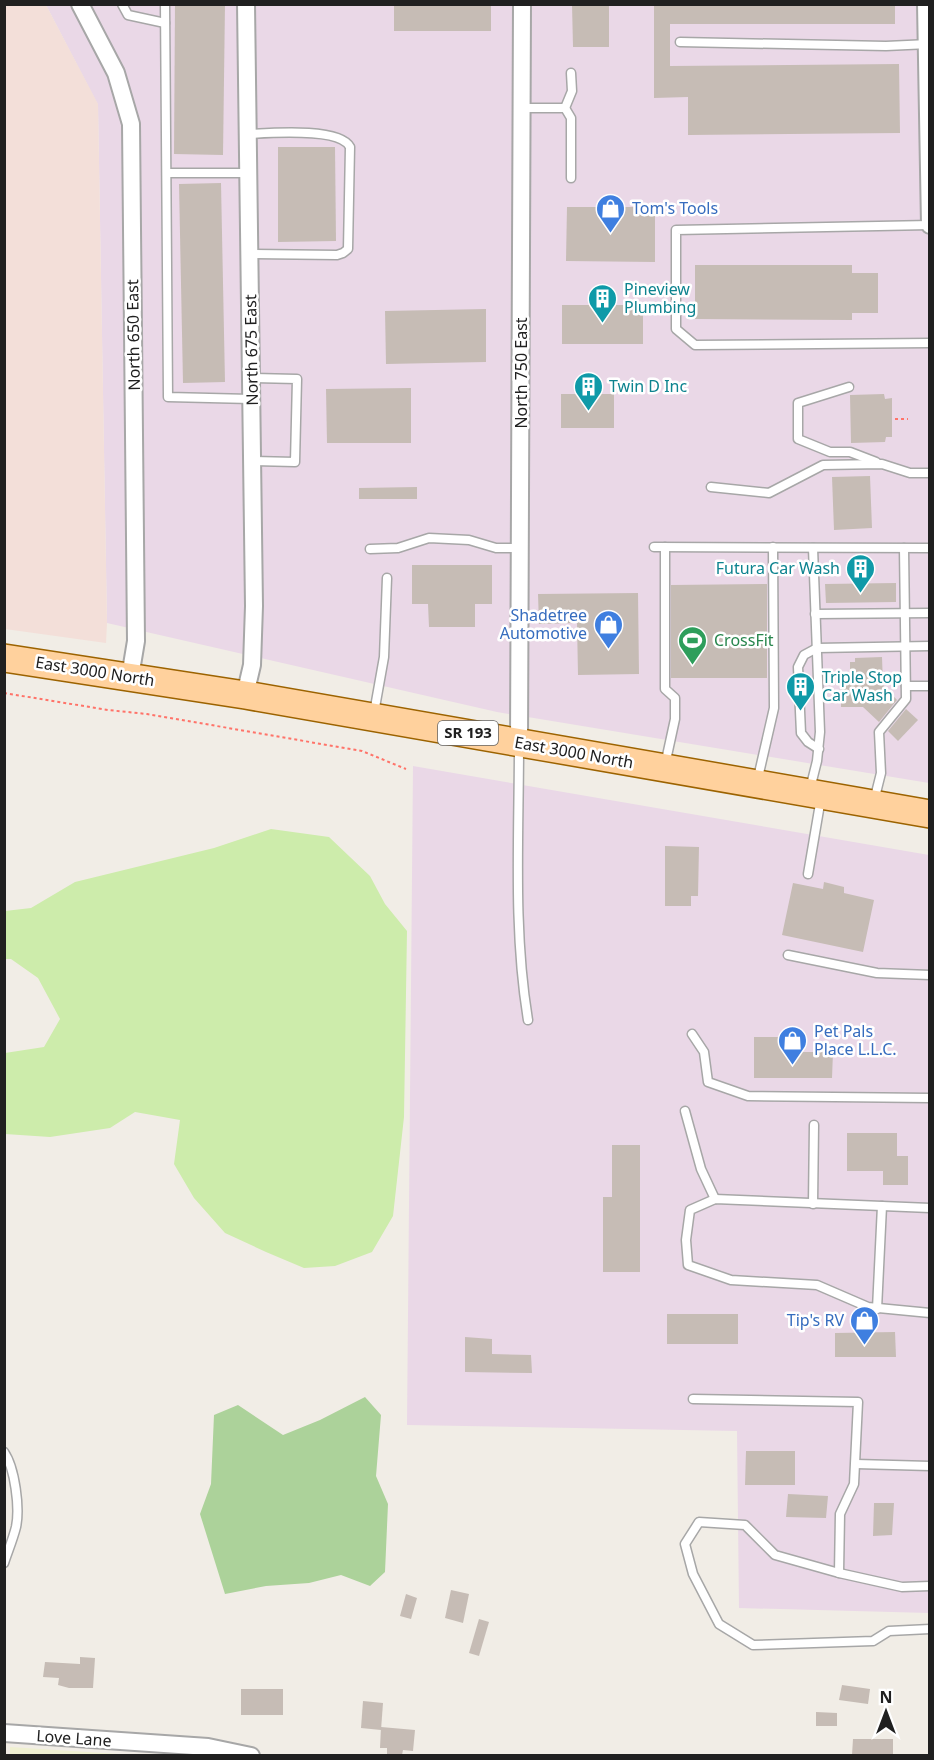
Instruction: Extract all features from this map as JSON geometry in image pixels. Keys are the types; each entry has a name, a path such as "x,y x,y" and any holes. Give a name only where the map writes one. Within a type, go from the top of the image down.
{"main road":[{"name":"East 3000 North","path":"4,658 245,695 930,814"}],"street":[{"name":"North 650 East","path":"80,4 116,73 131,124 136,641 130,676"},
{"name":"North 675 East","path":"245,695 252,665 254,606 246,4"},
{"name":"North 750 East","path":"519,742 522,4"},
{"path":"926,4 930,225"},
{"name":"Love Lane","path":"4,1733 207,1747 251,1755"}],"lane":[{"path":"123,4 128,15 165,23"},
{"path":"165,4 168,397 251,399"},
{"path":"680,42 886,46 928,44"},
{"path":"565,108 572,91 571,73"},
{"path":"521,108 565,108"},
{"path":"565,108 571,118 571,178"},
{"path":"248,134 283,132 335,136 350,144 348,249 343,254 337,255 249,254"},
{"path":"166,173 248,173"},
{"path":"930,225 676,230 676,329 695,345 930,343"},
{"path":"251,378 297,379 295,462 252,461"},
{"path":"849,387 798,403 798,439 830,452 850,452 910,473 930,473"},
{"path":"711,487 769,493 823,465 882,464"},
{"path":"370,549 398,548 429,538 470,540 496,549 520,548"},
{"path":"654,547 930,548"},
{"path":"664,768 675,719 675,698 665,689 665,547"},
{"path":"756,783 774,708 773,547"},
{"path":"807,874 819,749 813,548"},
{"path":"874,804 881,773 879,732 906,699 904,548"},
{"path":"373,717 384,657 387,578"},
{"path":"815,614 930,613"},
{"path":"819,749 808,742 801,733 798,667 804,655 817,648 930,646"},
{"path":"906,686 930,686"},
{"path":"519,742 519,921 522,984 528,1020"},
{"path":"788,955 877,973 930,975"},
{"path":"692,1034 704,1052 708,1083 748,1096 930,1098"},
{"path":"685,1111 701,1169 715,1200"},
{"path":"813,1204 814,1125"},
{"path":"930,1208 715,1200 690,1210 686,1239 688,1265 731,1280 817,1286 868,1307 930,1313"},
{"path":"877,1308 882,1206"},
{"path":"693,1399 858,1402 854,1484 840,1514 839,1573"},
{"path":"4,1452 12,1468 16,1507 16,1525 4,1563"},
{"path":"856,1464 930,1466"},
{"path":"930,1586 902,1587 839,1573 775,1555 745,1525 699,1522 685,1544 693,1574 719,1624 753,1645 873,1641 889,1631 930,1629"}],"path":[{"path":"895,419 909,419"},
{"path":"4,693 147,714 362,752 406,769"}],"shaded area":[{"path":"5,4 46,5 98,104 106,643 5,629"},
{"path":"46,5 929,5 929,783 497,712 107,623 98,105"},
{"path":"413,766 929,855 929,1613 739,1608 737,1431 407,1425"}],"green space":[{"path":"271,829 329,837 370,876 385,904 407,931 404,1117 393,1216 372,1252 335,1266 304,1268 225,1233 194,1198 174,1164 180,1120 135,1112 110,1128 50,1137 5,1134 5,1053 44,1047 60,1019 38,978 11,959 5,959 5,911 31,908 75,882 214,848"},
{"path":"365,1397 381,1415 376,1476 388,1504 385,1572 370,1586 341,1575 309,1583 266,1586 225,1594 200,1514 211,1484 214,1415 238,1405 283,1435 320,1420"},
{"path":"10,1747 134,1755 10,1755"}],"building":[{"path":"175,4 225,4 223,155 174,154"},
{"path":"394,4 491,4 491,31 394,31"},
{"path":"572,4 609,4 609,47 573,47"},
{"path":"654,4 895,4 895,24 670,24 670,66 899,64 900,133 688,135 688,97 654,98"},
{"path":"278,147 335,147 336,241 278,242"},
{"path":"221,183 225,382 183,383 179,184"},
{"name":"Tom's Tools","path":"567,207 655,207 655,262 566,261"},
{"path":"695,265 852,265 852,273 878,273 878,313 852,313 852,320 695,319"},
{"name":"Pineview Plumbing","path":"562,305 643,305 643,344 562,344"},
{"path":"486,309 486,362 386,364 385,311"},
{"path":"411,388 411,443 327,443 326,389"},
{"name":"Twin D Inc","path":"561,394 614,394 614,428 561,428"},
{"path":"884,394 885,399 892,398 892,437 886,437 885,442 851,443 850,395"},
{"path":"870,476 872,528 834,530 832,477"},
{"path":"417,487 417,499 359,499 359,488"},
{"path":"412,565 492,565 492,604 475,604 475,627 429,627 428,604 412,604"},
{"name":"Futura Car Wash","path":"896,583 896,602 826,603 825,584"},
{"path":"767,584 767,678 671,678 671,585"},
{"name":"Shadetree Automotive","path":"638,593 639,674 578,675 577,623 539,624 538,594"},
{"path":"882,657 883,685 897,700 879,722 863,707 841,707 841,686 850,676 850,662 855,662 855,658"},
{"path":"906,709 918,720 898,741 888,731"},
{"path":"665,846 699,847 698,896 691,896 691,906 665,906"},
{"path":"824,882 844,887 844,893 874,900 863,952 782,935 793,883 823,889"},
{"name":"Pet Pals Place L.L.C.","path":"754,1037 798,1037 798,1052 833,1052 832,1078 754,1078"},
{"path":"847,1133 897,1133 897,1156 908,1156 908,1185 883,1185 883,1171 847,1171"},
{"path":"612,1145 640,1145 640,1272 603,1272 603,1197 612,1197"},
{"path":"667,1314 738,1314 738,1344 667,1344"},
{"name":"Tip's RV","path":"895,1332 896,1357 835,1357 835,1333"},
{"path":"465,1337 492,1339 492,1354 531,1355 532,1373 465,1372"},
{"path":"746,1451 795,1451 795,1485 745,1485"},
{"path":"788,1494 828,1496 826,1518 786,1517"},
{"path":"874,1503 894,1503 892,1535 873,1536"},
{"path":"451,1590 469,1594 463,1623 445,1618"},
{"path":"406,1594 417,1598 411,1619 400,1616"},
{"path":"479,1619 489,1622 479,1656 469,1653"},
{"path":"80,1657 95,1658 93,1688 69,1688 58,1685 59,1678 43,1677 45,1662 80,1664"},
{"path":"842,1685 870,1689 868,1704 839,1700"},
{"path":"241,1689 283,1689 283,1715 241,1715"},
{"path":"363,1701 383,1703 381,1730 361,1728"},
{"path":"816,1712 837,1713 837,1726 816,1726"},
{"path":"381,1727 415,1730 413,1751 403,1750 402,1755 387,1754 387,1748 380,1748"},
{"path":"853,1739 893,1739 893,1755 852,1755"}],"place":[{"name":"Tom's Tools","path":"611,234"},
{"name":"Pineview Plumbing","path":"603,324"},
{"name":"Twin D Inc","path":"588,412"},
{"name":"Futura Car Wash","path":"861,594"},
{"name":"Shadetree Automotive","path":"608,650"},
{"name":"CrossFit","path":"693,666"},
{"name":"Triple Stop Car Wash","path":"801,712"},
{"name":"Pet Pals Place L.L.C.","path":"793,1066"},
{"name":"Tip's RV","path":"865,1346"}]}
